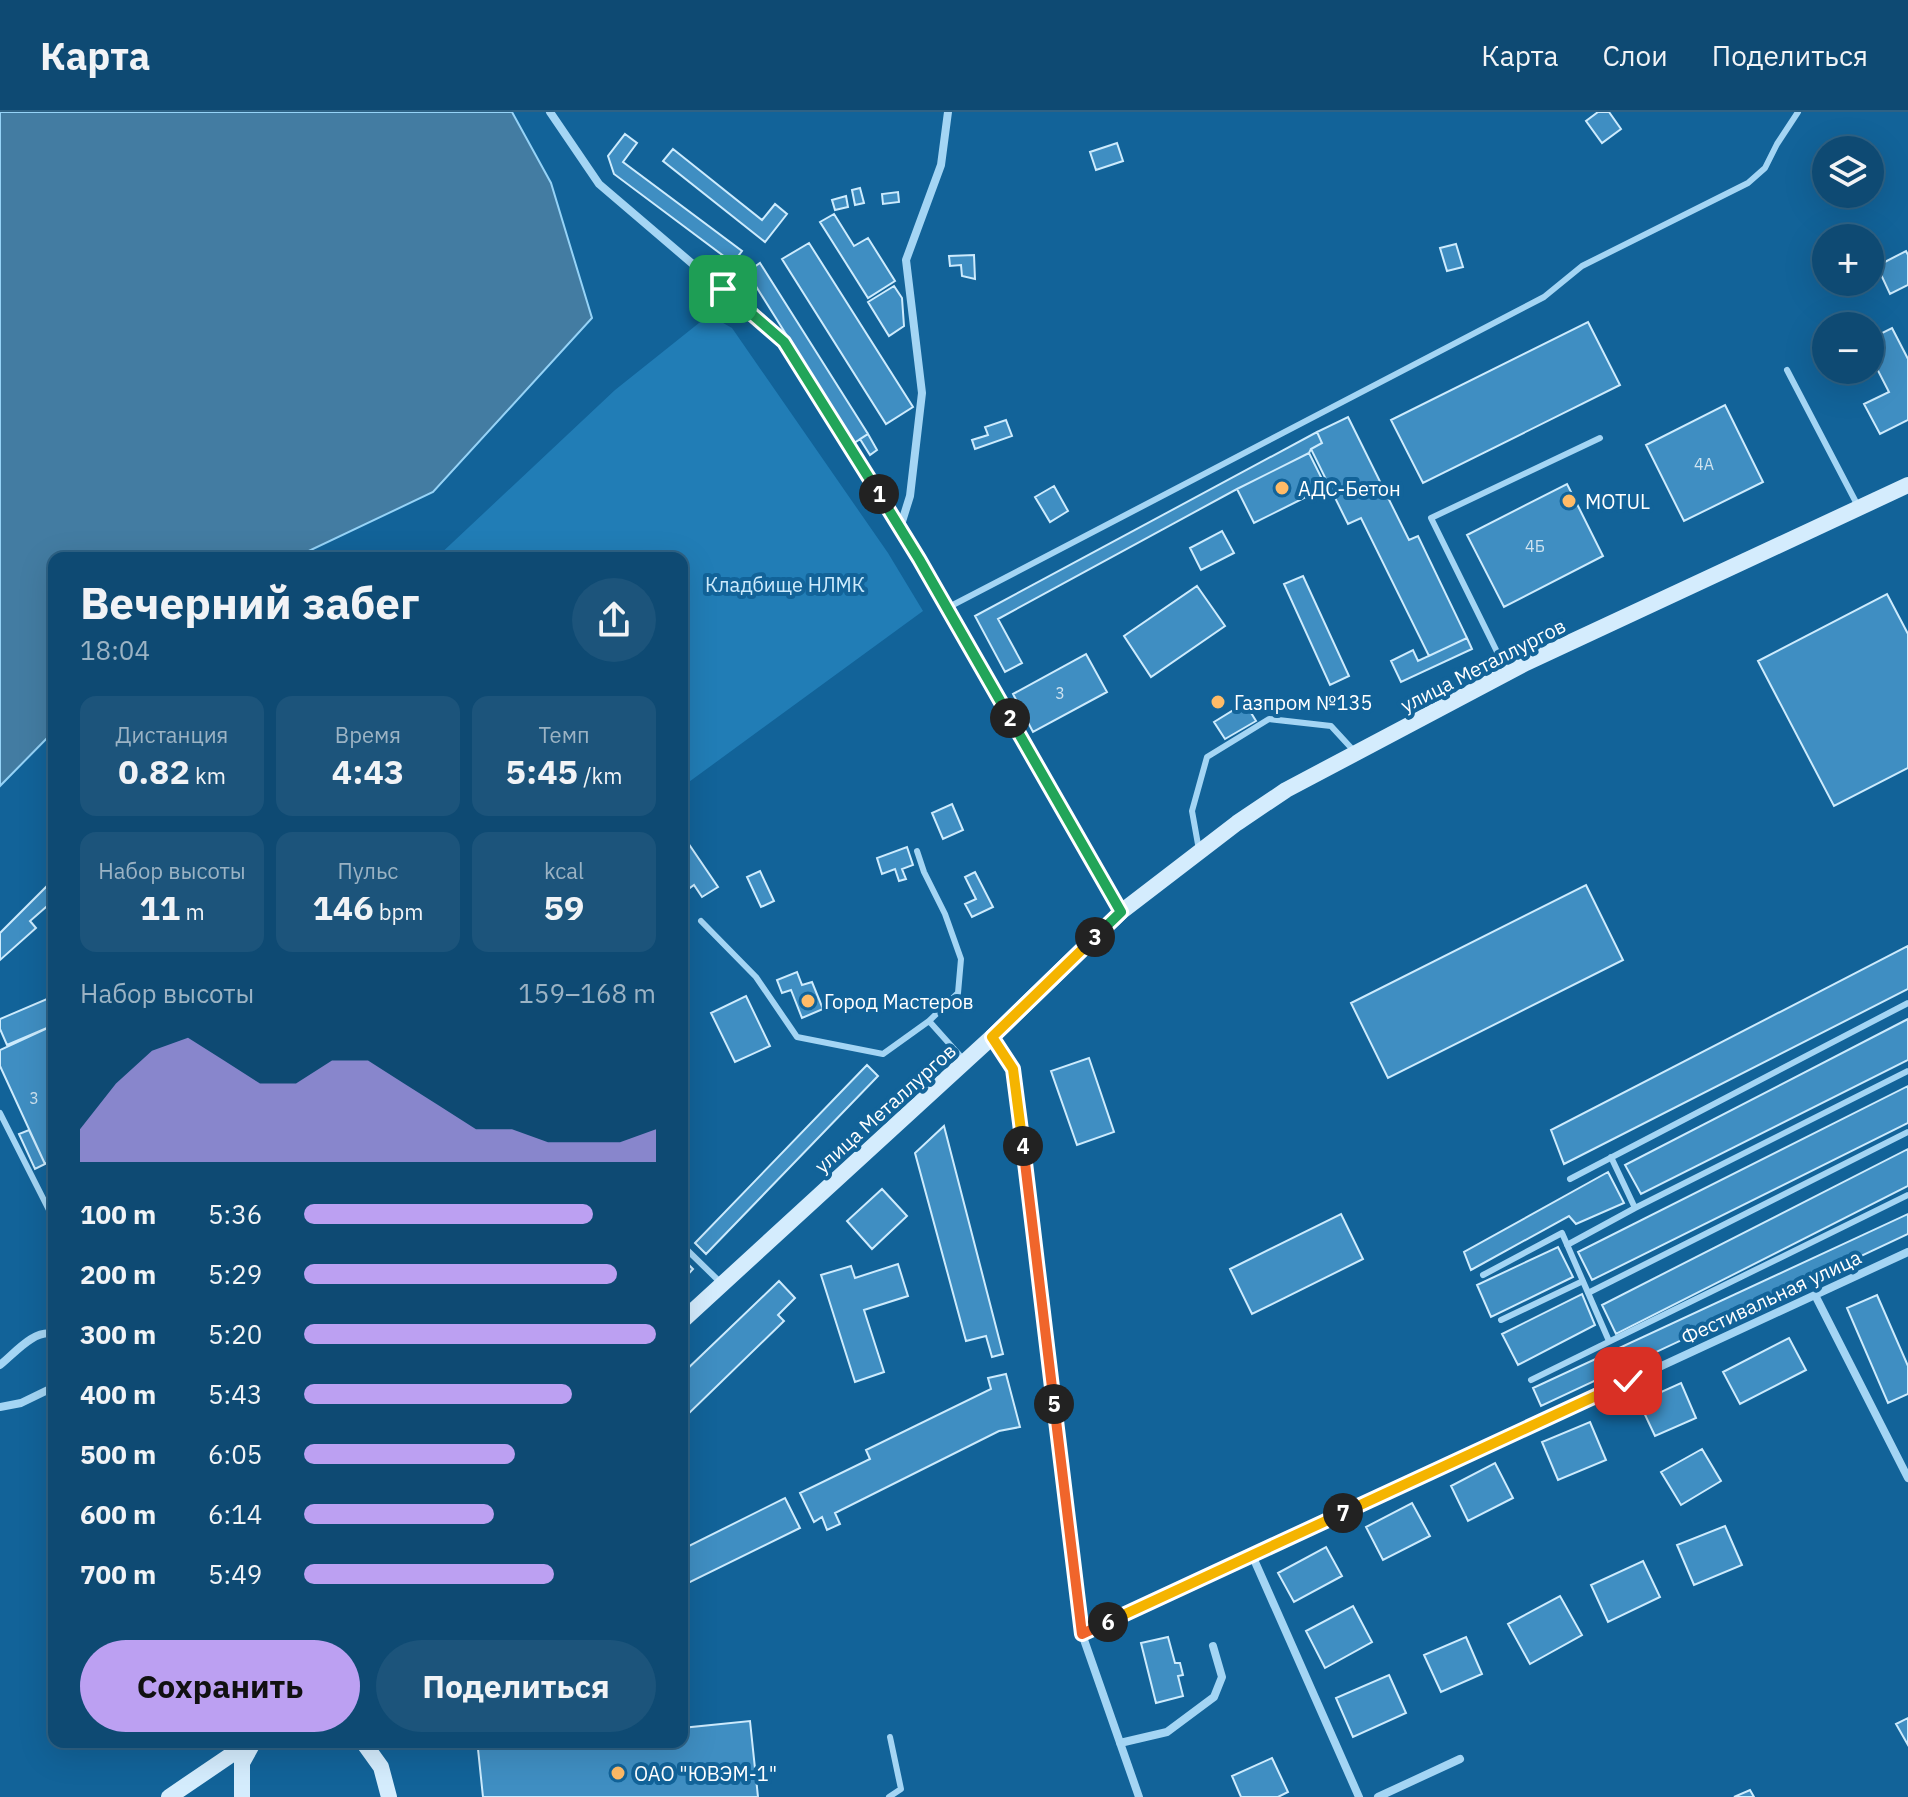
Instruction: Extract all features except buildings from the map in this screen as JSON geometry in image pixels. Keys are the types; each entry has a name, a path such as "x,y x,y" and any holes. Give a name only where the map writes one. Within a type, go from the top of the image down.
{"main road":[{"name":"улица Металлургов","path":"688,1315 992,1037 1121,912 1237,823 1286,790 1507,673 1908,485"},
{"path":"169,1797 243,1748"},
{"path":"242,1797 242,1763 249,1748"},
{"path":"367,1748 381,1767"},
{"path":"376,1748 386,1793"}],"street":[{"path":"550,112 599,184 784,342 900,528 1121,912"},
{"path":"900,528 910,496 922,393 906,260 941,165 948,112"},
{"path":"992,1037 1013,1069 1082,1634 1139,1797"},
{"name":"Фестивальная улица","path":"1082,1634 1908,1252"},
{"path":"1815,1295 1908,1478"},
{"path":"0,1365 35,1336 48,1333"},
{"path":"0,1407 21,1403 48,1390"},
{"path":"1252,1555 1359,1797"},
{"path":"1120,1743 1167,1732 1214,1697 1222,1677 1213,1646"},
{"path":"1378,1797 1460,1759"}],"lane":[{"path":"947,608 1544,297 1582,266 1748,183 1765,168 1798,112"},
{"path":"1787,370 1859,508"},
{"path":"1507,673 1431,518 1600,438"},
{"path":"1199,852 1192,811 1207,757 1269,719 1331,726 1357,753"},
{"path":"701,921 756,977 797,1037 883,1054 929,1021 958,993 961,959 917,851"},
{"path":"1570,1179 1908,1003"},
{"path":"929,1021 965,1062"},
{"path":"1567,1245 1908,1071"},
{"path":"0,1113 48,1208"},
{"path":"1588,1293 1908,1132"},
{"path":"1611,1157 1635,1208"},
{"path":"1531,1380 1908,1195"},
{"path":"1483,1275 1562,1233 1609,1341"},
{"path":"688,1251 722,1284"},
{"path":"1501,1320 1583,1281"},
{"path":"889,1797 901,1789 890,1737"}],"green space":[{"name":"Кладбище НЛМК","path":"709,315 732,328 888,553 923,611 688,783 688,552 442,552 615,390"}],"shaded area":[{"path":"0,112 512,112 551,183 592,318 433,492 307,552 48,552 48,737 0,786"}],"place":[{"name":"АДС-Бетон","path":"1282,488"},
{"name":"MOTUL","path":"1569,501"},
{"name":"Газпром №135","path":"1218,702"},
{"name":"Город Мастеров","path":"808,1001"},
{"name":"ОАО \"ЮВЭМ-1\"","path":"618,1773"}],"route":[{"path":"723,289 784,342 919,559 1121,912 992,1037 1013,1069 1082,1634 1628,1381"}]}
